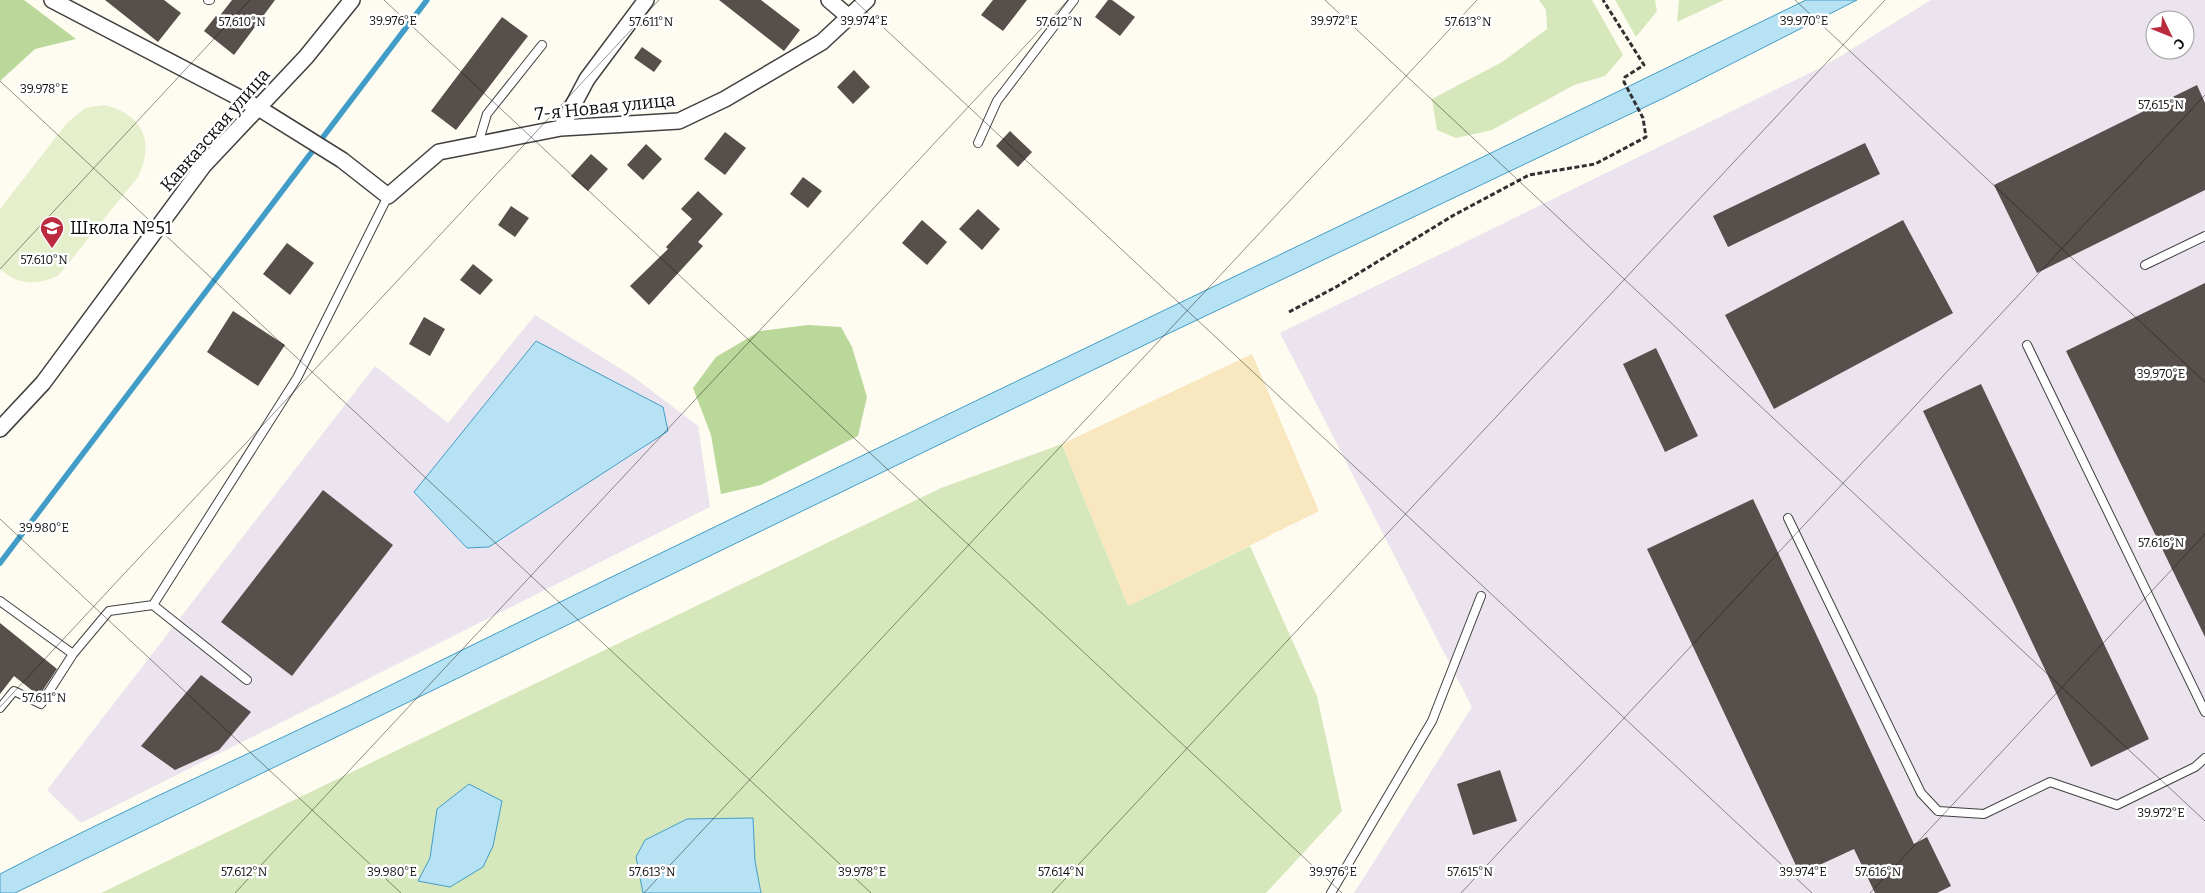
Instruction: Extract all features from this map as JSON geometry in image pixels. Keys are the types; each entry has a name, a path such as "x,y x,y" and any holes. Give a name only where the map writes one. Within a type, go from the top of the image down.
{"street":[{"path":"52,0 257,107 342,160 388,196"},
{"name":"Кавказская улица","path":"0,429 43,383 204,165 306,57 352,0"},
{"path":"561,128 587,79 646,0"},
{"path":"829,0 849,17"},
{"name":"7-я Новая улица","path":"388,196 439,152 561,128 679,121 725,99 822,42 867,0"}],"lane":[{"path":"978,143 997,101 1074,0"},
{"path":"478,144 488,114 542,46"},
{"path":"153,605 296,378 388,196"},
{"path":"2145,265 2205,236"},
{"path":"2027,345 2205,712"},
{"path":"1788,518 1921,793 1938,811 1984,814 2050,782 2117,804 2194,767 2205,758"},
{"path":"1331,893 1432,721 1481,596"},
{"path":"0,601 73,654"},
{"path":"0,708 14,691 41,704 73,654 109,612 153,605 247,680"}],"path":[{"path":"1288,312 1336,286 1454,215 1529,175 1595,164 1646,137 1643,118 1624,82 1625,77 1644,65 1603,0"}],"shaded area":[{"path":"1931,0 2205,0 2205,893 1354,893 1472,707 1280,333 1826,65"},
{"path":"535,315 635,378 698,426 710,507 81,823 47,790 375,366 448,423"}],"green space":[{"path":"0,0 24,0 76,39 35,49 0,81"},
{"path":"1539,0 1592,0 1623,55 1605,76 1574,85 1492,130 1456,138 1437,130 1432,99 1502,62 1547,29 1546,10"},
{"path":"1615,0 1655,0 1657,11 1636,37"},
{"path":"1679,0 1724,0 1677,22"},
{"path":"104,105 128,115 142,131 145,141 145,152 138,177 58,276 35,282 14,279 0,269 0,209 67,123 85,108"},
{"path":"808,325 841,327 852,347 867,397 858,436 761,485 721,494 711,435 693,388 716,357 760,331"},
{"path":"1062,444 1128,606 1250,546 1317,696 1342,811 1266,893 761,893 755,861 752,818 636,857 643,893 101,893 941,488","holes":["430,858 450,887 419,881"]}],"sand":[{"path":"1252,354 1319,511 1128,606 1062,444"}],"water":[{"path":"1806,0 1857,0 1666,97 1157,339 15,893 0,893 0,874 99,824 349,705"},
{"path":"536,341 663,407 668,431 489,547 467,548 414,492"},
{"path":"469,784 502,801 493,846 483,867 450,887 418,881 430,858 437,809"},
{"path":"753,818 755,861 761,893 643,893 636,857 645,840 687,819"}],"building":[{"path":"105,0 164,0 181,13 158,42"},
{"path":"232,0 275,0 234,55 204,31 216,16 218,18"},
{"path":"719,0 761,0 800,30 784,51"},
{"path":"993,0 1027,0 1003,31 981,15"},
{"path":"1108,0 1112,0 1135,17 1120,36 1095,17"},
{"path":"502,17 528,36 456,130 431,111"},
{"path":"642,47 662,61 654,72 634,58"},
{"path":"854,70 870,87 853,104 837,87"},
{"path":"2197,85 2205,103 2205,190 2037,273 1994,185"},
{"path":"1010,131 1032,152 1018,167 996,146"},
{"path":"725,132 746,148 725,175 704,159"},
{"path":"1865,143 1880,174 1728,247 1713,216"},
{"path":"646,144 662,159 643,180 627,165"},
{"path":"591,154 608,169 588,191 571,176"},
{"path":"803,177 822,191 808,208 790,194"},
{"path":"698,191 723,214 698,242 703,246 649,305 630,286 668,249 666,247 692,219 681,209"},
{"path":"511,206 529,218 515,237 498,225"},
{"path":"978,209 1000,229 982,250 959,229"},
{"path":"922,220 947,242 927,265 902,243"},
{"path":"1903,220 1953,313 1774,409 1725,315"},
{"path":"287,243 314,263 290,295 263,274"},
{"path":"473,264 493,280 480,295 460,280"},
{"path":"2205,283 2205,637 2066,351"},
{"path":"233,311 285,345 258,386 207,352"},
{"path":"424,317 445,329 430,356 409,344"},
{"path":"1656,348 1698,436 1665,452 1623,364"},
{"path":"1981,384 2149,739 2091,767 1923,411"},
{"path":"323,490 393,545 292,676 221,622"},
{"path":"1753,499 1914,844 1927,837 1951,886 1937,893 1875,893 1854,849 1800,874 1647,549"},
{"path":"0,623 57,669 39,696 14,676 0,694"},
{"path":"201,675 251,712 219,750 175,770 141,746"},
{"path":"1500,770 1517,821 1473,835 1457,784"}],"waterway":[{"path":"0,563 427,0"}],"place":[{"name":"Школа №51","path":"52,249"}]}
